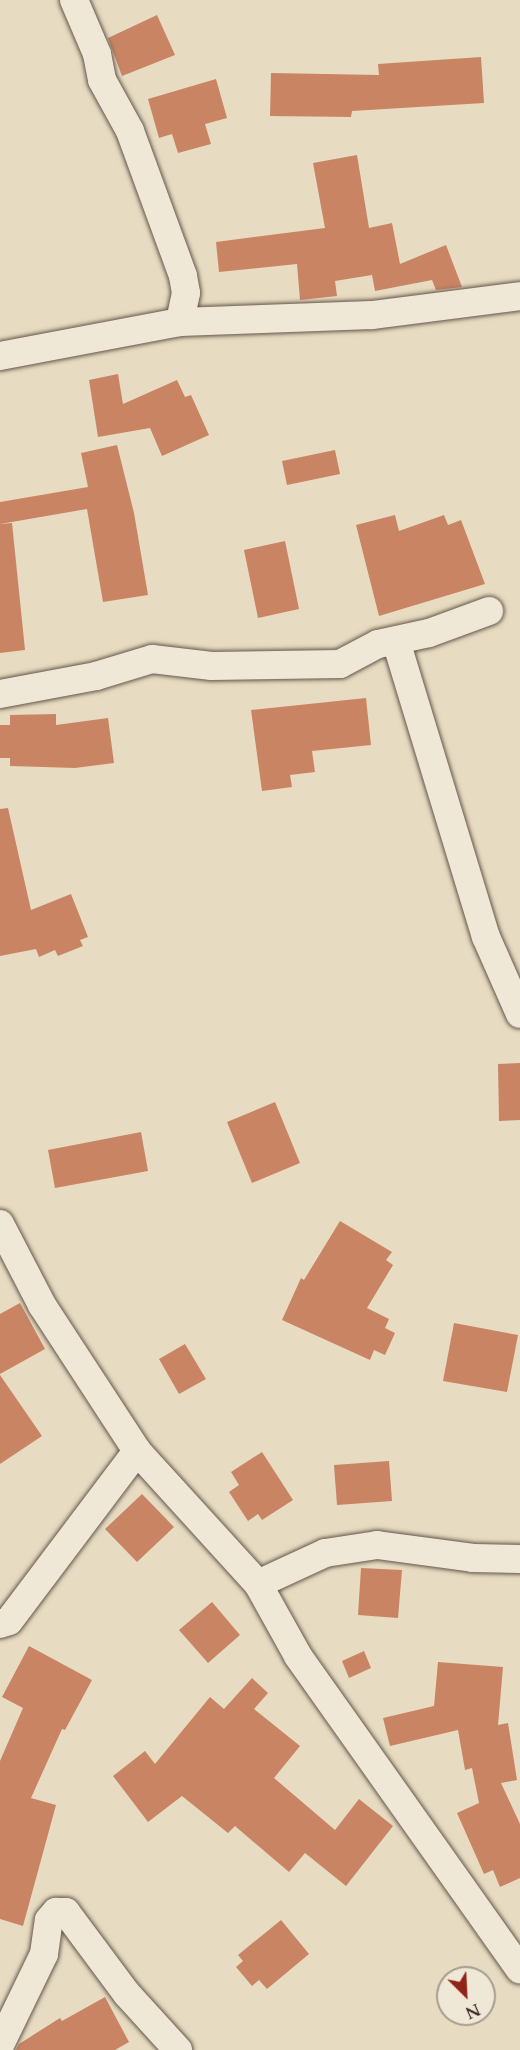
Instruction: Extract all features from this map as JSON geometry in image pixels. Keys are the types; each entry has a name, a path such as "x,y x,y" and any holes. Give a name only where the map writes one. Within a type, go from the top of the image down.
{"street":[{"path":"74,0 97,54 102,80 130,131 183,276 186,293 180,322"},
{"path":"0,356 180,322 372,315 520,296"},
{"path":"0,694 96,676 152,659 212,666 340,664 378,644 396,641 489,611"},
{"path":"396,641 486,937 508,995 520,1014"},
{"path":"0,1224 42,1305 137,1451 258,1584 298,1656 520,1969"},
{"path":"0,1624 9,1621 137,1451"},
{"path":"258,1584 325,1553 377,1545 473,1558 520,1559"},
{"path":"0,2045 44,1954 49,1920 56,1912 66,1912 127,1994 178,2050"}],"building":[{"path":"157,15 175,55 122,76 108,38"},
{"path":"481,57 484,103 352,111 351,117 270,116 271,73 379,75 378,64"},
{"path":"216,79 227,118 205,124 211,144 178,153 172,134 159,138 148,99"},
{"path":"357,155 369,228 392,223 400,264 446,245 462,287 436,290 432,280 375,291 372,275 335,281 337,296 300,300 297,264 219,272 216,242 325,228 313,163"},
{"path":"118,374 123,404 177,380 185,397 191,395 209,435 162,456 150,428 98,437 89,380"},
{"path":"117,445 134,513 148,595 103,602 87,509 0,524 0,502 88,487 81,453"},
{"path":"335,450 340,474 287,485 282,461"},
{"path":"395,515 399,531 444,515 448,525 461,520 485,584 379,616 356,525"},
{"path":"12,523 25,650 0,653 0,524"},
{"path":"285,541 299,609 258,618 244,550"},
{"path":"366,698 371,745 312,751 315,772 290,775 292,787 262,791 251,710"},
{"path":"56,714 56,725 108,718 114,763 75,768 10,766 10,758 0,758 0,725 10,725 10,715"},
{"path":"8,808 31,910 71,894 88,937 80,940 83,946 58,956 55,950 39,957 36,949 0,956 0,809"},
{"path":"520,1063 520,1120 499,1121 498,1064"},
{"path":"275,1102 300,1163 252,1183 227,1122"},
{"path":"141,1132 148,1171 55,1188 48,1150"},
{"path":"340,1221 392,1252 386,1260 393,1265 367,1308 389,1319 385,1328 395,1333 385,1355 374,1350 370,1360 282,1320 301,1278 304,1280"},
{"path":"20,1303 45,1349 0,1374 0,1314"},
{"path":"454,1323 518,1335 507,1392 443,1381"},
{"path":"185,1344 206,1379 179,1394 159,1359"},
{"path":"0,1375 42,1436 0,1464"},
{"path":"262,1452 293,1500 262,1520 258,1514 248,1521 229,1492 239,1485 231,1472"},
{"path":"389,1461 392,1501 337,1505 334,1465"},
{"path":"142,1494 174,1527 137,1562 105,1529"},
{"path":"361,1568 402,1570 398,1618 358,1615"},
{"path":"212,1602 240,1635 208,1663 179,1630"},
{"path":"29,1646 92,1680 65,1730 62,1729 31,1798 56,1805 23,1926 0,1919 0,1761 23,1708 2,1697"},
{"path":"364,1651 371,1668 349,1678 342,1661"},
{"path":"438,1662 503,1667 498,1725 508,1723 517,1780 501,1783 520,1824 520,1878 500,1887 493,1870 484,1874 457,1813 479,1803 472,1768 465,1770 458,1730 390,1746 383,1718 434,1706"},
{"path":"252,1678 268,1693 254,1709 300,1746 274,1778 335,1830 359,1799 393,1826 346,1886 305,1853 289,1872 235,1826 228,1833 182,1796 148,1822 113,1776 145,1751 155,1764 210,1697 224,1709"},
{"path":"281,1920 309,1954 267,1989 259,1980 252,1986 236,1967 243,1961 238,1955"},
{"path":"105,1997 129,2042 115,2050 16,2050 19,2044 60,2018 62,2021"}]}
